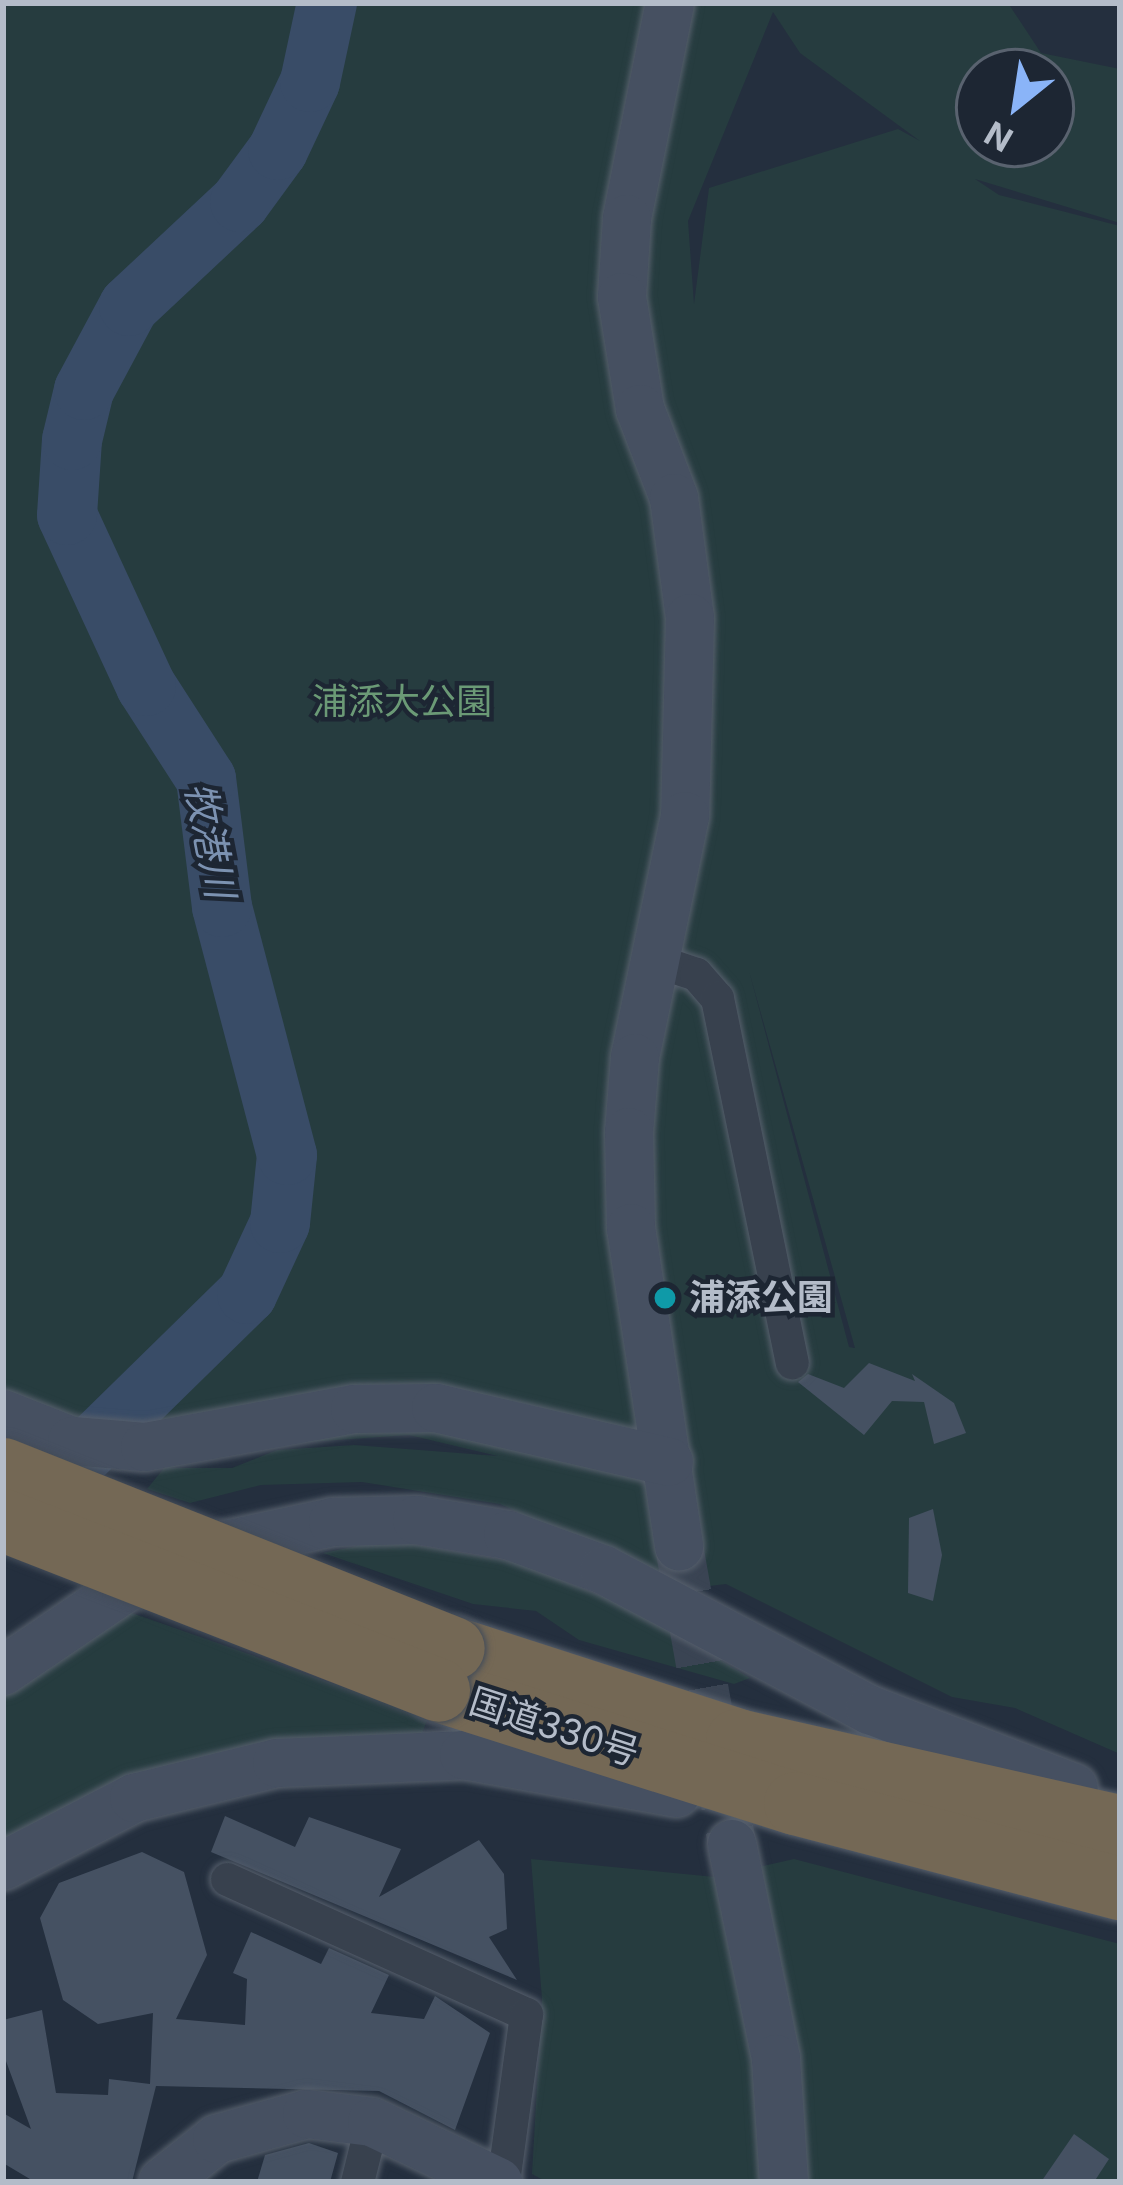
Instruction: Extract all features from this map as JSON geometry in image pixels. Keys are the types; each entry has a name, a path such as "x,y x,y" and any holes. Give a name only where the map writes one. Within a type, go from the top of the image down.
{"highway":[{"name":"国道330号","path":"3,1469 446,1669 1120,1826"},
{"name":"国道330号","path":"3,1520 446,1669 795,1803 1120,1888"}],"street":[{"path":"670,3 627,219 622,297 640,409 674,498 690,618 685,816 635,1058 631,1209 679,1546"},
{"path":"654,960 696,974 717,998 792,1362"},
{"path":"3,1414 72,1442 210,1439 355,1408 436,1408 669,1462"},
{"path":"3,1671 159,1570 296,1527 417,1520 553,1550 937,1741 1120,1800"},
{"path":"3,1866 134,1798 277,1763 480,1757 701,1798 795,1803"},
{"path":"733,1844 776,2060 784,2182"},
{"path":"163,2182 217,2139 273,2117 372,2122 501,2182 526,2014 227,1880"},
{"path":"357,2182 372,2122"}],"green space":[{"name":"浦添大公園","path":"3,3 1008,3 1038,48 955,48 955,168 1075,168 1075,60 1120,69 1120,223 975,179 999,195 1120,226 1120,1754 1015,1708 952,1697 726,1584 684,1589 500,1504 362,1482 261,1485 190,1503 147,1489 164,1468 66,1460 3,1431","holes":["773,12 800,53 920,141 898,129 709,188 694,304 688,221","749,971 855,1348 849,1347","409,1435 498,1456 354,1445 277,1450 232,1468 170,1468 250,1446"]},
{"path":"386,1540 515,1562 642,1612 750,1678 734,1684 579,1640 536,1611 473,1604 323,1553"},
{"path":"129,1612 428,1717 421,1737 3,1845 3,1695"},
{"path":"531,1859 715,1877 794,1859 1120,1944 1120,2182 547,2182 532,2174 542,1999"}],"building":[{"path":"869,1363 915,1381 912,1374 954,1403 966,1433 934,1444 924,1402 892,1401 864,1435 798,1382 808,1374 844,1388"},
{"path":"933,1509 942,1555 933,1601 908,1593 909,1518"},
{"path":"225,1816 295,1847 309,1817 401,1849 379,1897 479,1840 504,1874 507,1929 489,1937 517,1980 211,1852"},
{"path":"142,1852 184,1872 207,1955 176,2019 245,2025 247,1979 233,1973 251,1932 321,1964 329,1948 389,1975 371,2013 424,2019 435,1996 490,2033 455,2130 379,2091 156,2086 132,2182 35,2182 3,2163 3,2113 31,2129 3,2053 3,2020 42,2010 56,2093 108,2095 109,2079 150,2084 153,2013 98,2024 63,2000 40,1918 59,1883"},
{"path":"1074,2134 1109,2159 1094,2182 1041,2182"},
{"path":"309,2143 338,2153 330,2182 257,2182 265,2155"}],"waterway":[{"name":"牧港川","path":"62,1475 247,1294 280,1223 287,1155 222,907 206,779 146,686 67,515 72,440 84,390 129,306 240,202 278,150 310,82 327,3"}],"tunnel":[{"path":"679,1546 732,1844"}],"place":[{"name":"浦添公園","path":"665,1298"}]}
